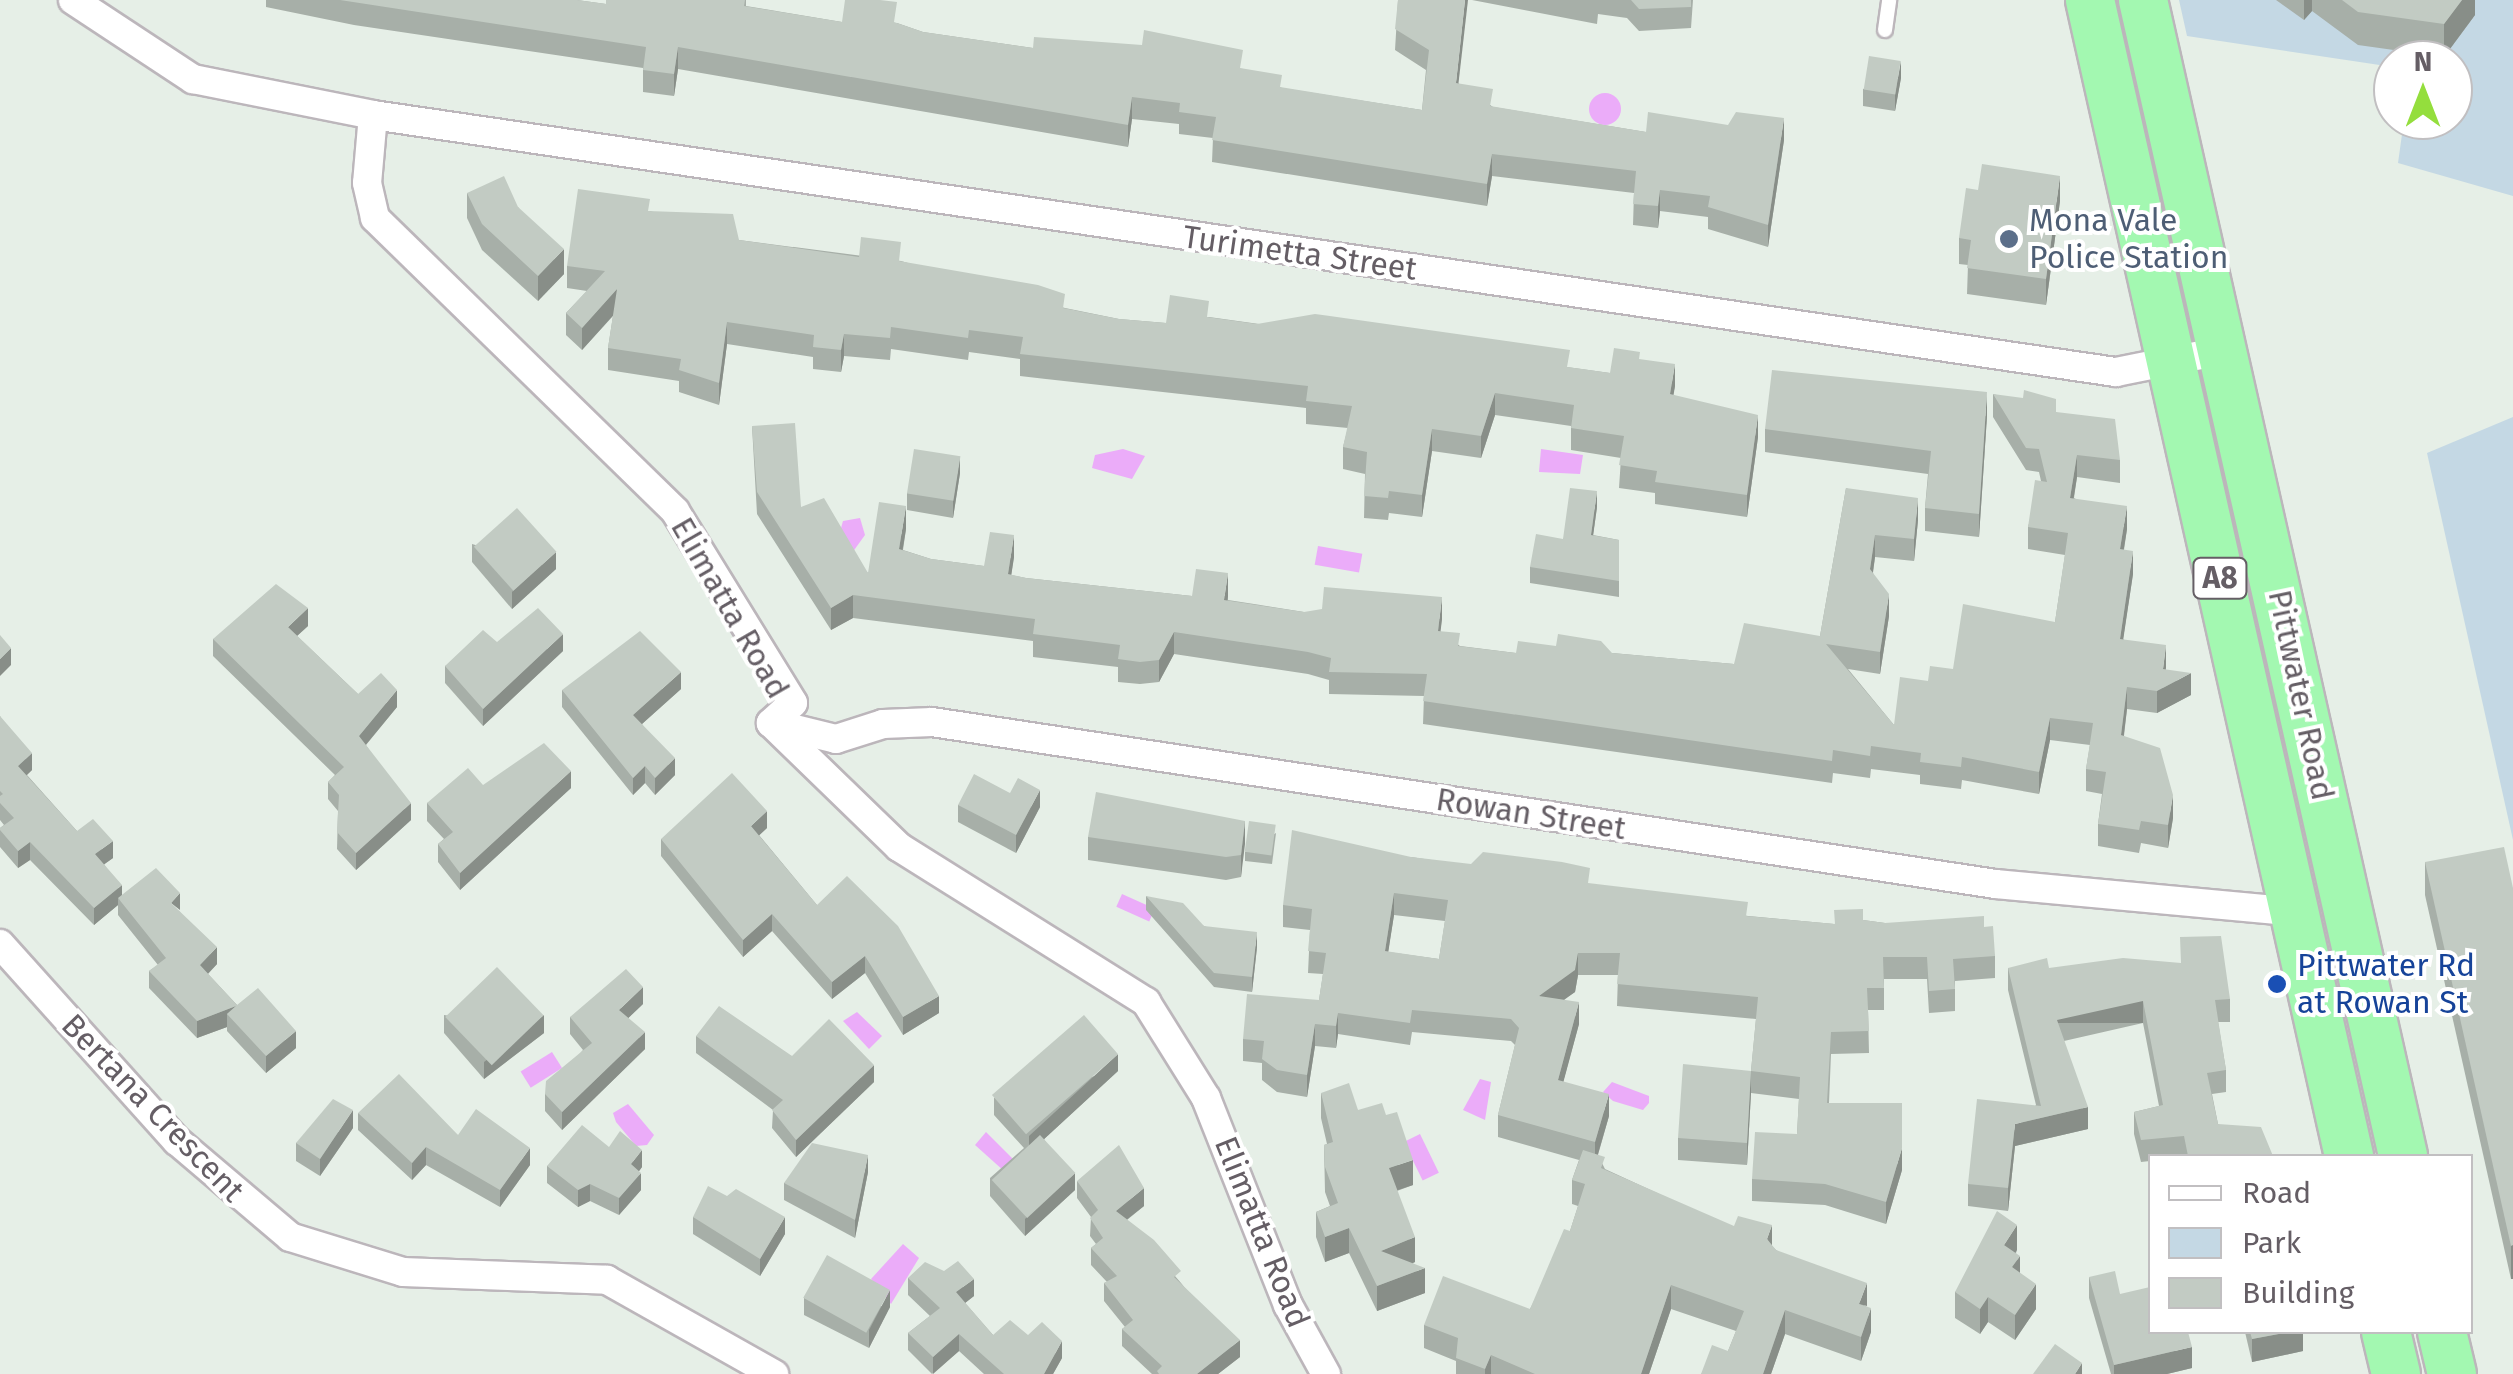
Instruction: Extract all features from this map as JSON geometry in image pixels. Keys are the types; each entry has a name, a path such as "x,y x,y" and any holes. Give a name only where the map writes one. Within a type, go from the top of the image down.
{"highway":[{"name":"Pittwater Road","path":"2090,0 2350,1154"},
{"name":"Pittwater Road","path":"2143,0 2226,350 2403,1154"},
{"path":"2386,1334 2396,1374"},
{"path":"2442,1334 2452,1374"}],"street":[{"path":"73,0 192,79 374,115"},
{"name":"Turimetta Street","path":"374,115 2116,372 2226,350"},
{"name":"Elimatta Road","path":"374,115 368,183 376,218 675,512 793,703 771,723 908,853 1146,1002 1206,1098 1288,1306 1326,1374"},
{"name":"Rowan Street","path":"771,723 836,739 932,722 1996,884 2252,915 2296,912"},
{"name":"Bertana Crescent","path":"0,944 177,1140 290,1236 404,1272 607,1280 774,1374"}],"lane":[{"path":"1884,30 1889,0"}],"green space":[{"path":"2179,0 2513,0 2513,196 2398,163 2401,140 2473,140 2473,40 2373,40 2373,64 2187,36"},
{"path":"2513,417 2513,840 2427,453"}],"shaded area":[{"path":"1605,93 1616,98 1621,109 1616,120 1605,125 1594,120 1589,109 1594,98"},
{"path":"1123,449 1145,456 1132,479 1092,468 1095,455"},
{"path":"1541,449 1583,455 1580,474 1539,472"},
{"path":"860,518 865,535 852,553 839,535 843,521"},
{"path":"1318,546 1362,554 1359,573 1315,565"},
{"path":"1122,894 1155,909 1149,921 1116,907"},
{"path":"857,1012 882,1036 869,1049 843,1021"},
{"path":"552,1052 562,1068 531,1088 521,1072"},
{"path":"1480,1079 1491,1082 1485,1120 1463,1110"},
{"path":"1612,1082 1649,1096 1649,1103 1643,1110 1613,1101 1603,1092"},
{"path":"628,1104 654,1135 647,1145 636,1146 616,1122 613,1113"},
{"path":"986,1132 1013,1159 1004,1171 975,1145"},
{"path":"1420,1134 1439,1173 1423,1181 1404,1142"},
{"path":"903,1244 919,1258 891,1304 871,1279"}],"building":[{"path":"340,0 577,0 606,4 606,0 745,0 744,6 842,22 845,0 880,0 897,2 894,22 923,32 1033,48 1034,37 1142,45 1144,30 1243,50 1240,68 1282,75 1280,87 1422,110 1429,50 1395,29 1398,0 1465,0 1456,83 1493,89 1490,106 1646,132 1648,112 1728,125 1736,112 1784,118 1768,225 1708,207 1710,196 1660,190 1658,206 1633,204 1636,171 1492,154 1487,184 1212,140 1216,117 1179,112 1180,103 1132,97 1128,125 678,47 674,74 643,70 646,47"},
{"path":"1631,0 1691,0 1691,7 1639,9"},
{"path":"2342,0 2462,0 2444,24 2358,12"},
{"path":"1869,56 1901,61 1895,95 1864,90"},
{"name":"Mona Vale Police Station","path":"1982,164 2060,176 2046,279 1967,268 1971,240 1959,238 1966,188 1978,190"},
{"path":"504,176 518,207 564,249 538,276 482,224 467,193"},
{"path":"578,189 650,199 648,211 733,214 739,240 859,257 861,237 901,242 899,261 1038,285 1065,294 1063,308 1119,319 1166,323 1170,295 1209,301 1207,317 1257,324 1315,314 1570,350 1567,367 1610,373 1614,348 1640,352 1639,359 1675,364 1670,394 1758,415 1747,495 1655,482 1657,471 1619,465 1624,436 1571,428 1574,405 1495,393 1481,436 1432,429 1422,495 1389,491 1388,498 1364,496 1367,452 1343,447 1352,406 1306,401 1308,386 1020,354 1023,337 969,330 968,338 891,327 890,338 844,334 841,350 813,347 814,335 727,322 719,383 679,370 681,359 608,348 617,289 582,328 566,313 605,271 567,266"},
{"path":"1772,370 1987,392 1979,514 1925,508 1931,451 1765,429"},
{"path":"2024,390 2056,399 2056,412 2115,419 2120,460 2077,455 2070,498 2127,506 2120,549 2133,551 2120,639 2166,645 2163,669 2191,673 2157,691 2127,687 2121,735 2160,748 2173,795 2168,825 2141,821 2139,830 2098,824 2106,772 2086,769 2093,723 2050,718 2039,772 1962,757 1961,767 1920,762 1921,753 1871,746 1870,756 1833,750 1832,761 1423,701 1427,674 1329,672 1331,658 1308,652 1174,632 1159,660 1140,662 1118,659 1120,645 1033,634 1035,619 853,595 831,608 757,492 752,426 795,423 801,507 824,498 868,573 879,502 906,506 899,549 931,559 984,566 990,532 1014,535 1008,574 1026,578 1192,596 1196,569 1228,573 1224,600 1304,612 1322,609 1324,587 1442,597 1438,631 1460,633 1458,646 1516,653 1518,641 1556,646 1558,634 1601,641 1612,653 1734,664 1744,623 1820,636 1846,488 1918,498 1914,539 1875,535 1870,569 1889,594 1880,652 1826,644 1894,725 1900,677 1928,681 1930,666 1953,669 1963,604 2055,622 2068,533 2028,527 2035,480 2047,482 2039,449 2026,448 1993,394 2023,398"},
{"path":"914,449 960,456 953,501 907,493"},
{"path":"1570,488 1597,491 1591,535 1619,540 1619,581 1530,567 1536,534 1563,539"},
{"path":"517,508 556,552 513,591 474,547"},
{"path":"276,584 308,608 288,627 358,694 381,673 397,690 359,736 411,803 356,853 337,832 339,795 328,782 344,767 213,639"},
{"path":"538,608 563,634 483,709 445,666 483,630 497,642"},
{"path":"640,631 681,672 633,715 675,758 655,778 645,766 633,778 562,690"},
{"path":"0,635 11,648 0,659"},
{"path":"0,716 32,753 18,766 77,831 93,819 113,841 95,854 122,885 94,908 30,842 18,851 0,830 14,818 0,803"},
{"path":"544,743 571,771 460,873 438,844 453,832 427,803 468,768 483,785"},
{"path":"732,773 767,811 751,826 817,905 847,876 898,926 939,996 903,1017 865,956 832,982 772,914 743,940 661,839"},
{"path":"974,774 1010,793 1018,778 1040,790 1016,835 958,805"},
{"path":"1096,792 1245,821 1241,855 1226,857 1088,837"},
{"path":"1249,821 1276,825 1271,855 1245,852"},
{"path":"1292,830 1411,857 1471,864 1483,852 1562,862 1590,868 1588,883 1748,902 1746,916 1835,924 1834,910 1863,909 1863,920 1885,923 1984,916 1984,927 1993,926 1995,956 1953,959 1955,989 1929,991 1927,957 1883,957 1884,988 1867,988 1869,1031 1831,1032 1827,1103 1902,1103 1902,1148 1886,1202 1825,1184 1752,1179 1755,1132 1797,1134 1800,1077 1751,1071 1758,997 1617,984 1620,953 1578,953 1575,970 1539,996 1579,1002 1558,1080 1609,1094 1595,1142 1498,1115 1519,1028 1511,1019 1412,1010 1410,1023 1338,1013 1336,1026 1315,1024 1307,1075 1277,1070 1262,1059 1264,1041 1243,1039 1247,994 1319,1000 1326,953 1308,951 1312,909 1283,905","holes":["1394,893 1448,900 1439,959 1385,951"]},
{"path":"2504,847 2513,888 2511,1246 2425,862"},
{"path":"156,868 180,893 171,903 217,947 200,965 237,1005 258,988 296,1031 266,1056 227,1014 236,1006 197,1021 149,971 166,958 118,898"},
{"path":"1146,896 1183,903 1204,926 1257,932 1252,977 1214,973"},
{"path":"2221,936 2230,999 2215,1000 2226,1070 2207,1073 2218,1124 2261,1127 2272,1154 2188,1154 2184,1136 2141,1140 2134,1112 2163,1105 2143,1001 2057,1020 2088,1107 2015,1124 2008,1188 1968,1184 1977,1099 2041,1106 2008,968 2047,958 2049,968 2123,958 2181,963 2180,937"},
{"path":"497,967 544,1015 492,1065 445,1017"},
{"path":"626,969 643,987 619,1010 645,1032 562,1112 545,1094 546,1081 592,1043 570,1017"},
{"path":"719,1006 792,1056 829,1019 874,1065 796,1140 772,1110 783,1100 696,1036"},
{"path":"1084,1015 1118,1054 1026,1134 992,1095"},
{"path":"1683,1064 1751,1071 1747,1143 1678,1138"},
{"path":"399,1074 458,1135 476,1109 530,1148 500,1190 426,1147 412,1163 358,1113"},
{"path":"1349,1083 1358,1110 1382,1103 1386,1115 1397,1112 1413,1160 1389,1168 1415,1237 1381,1251 1425,1268 1377,1286 1349,1228 1325,1237 1316,1212 1338,1203 1325,1167 1324,1145 1333,1142 1321,1093"},
{"path":"333,1099 353,1110 320,1159 296,1143"},
{"path":"582,1125 609,1147 620,1131 642,1150 631,1164 641,1173 619,1198 590,1184 578,1190 547,1166"},
{"path":"1040,1135 1075,1173 1027,1218 992,1180"},
{"path":"812,1143 868,1155 855,1220 784,1183"},
{"path":"1119,1145 1144,1188 1116,1211 1154,1240 1181,1271 1174,1277 1240,1340 1197,1374 1159,1374 1162,1366 1122,1329 1133,1320 1104,1283 1117,1276 1091,1248 1103,1238 1090,1218 1098,1210 1077,1181"},
{"path":"1583,1150 1605,1157 1601,1168 1734,1226 1738,1216 1772,1225 1767,1239 1776,1250 1867,1283 1859,1304 1871,1308 1861,1337 1785,1310 1763,1374 1701,1374 1712,1345 1728,1351 1744,1311 1671,1285 1641,1374 1535,1374 1491,1355 1485,1369 1456,1358 1458,1338 1424,1325 1443,1276 1530,1309 1564,1229 1570,1231 1585,1184 1572,1180"},
{"path":"708,1186 727,1196 736,1189 785,1217 760,1259 693,1217"},
{"path":"1997,1211 2017,1225 2004,1245 2020,1256 2012,1267 2036,1284 2015,1315 1988,1297 1980,1309 1955,1292"},
{"path":"827,1255 890,1290 866,1333 803,1298"},
{"path":"958,1261 974,1279 956,1292 993,1335 1010,1320 1028,1335 1042,1322 1062,1341 1044,1374 1004,1374 959,1334 933,1357 908,1333 940,1308 908,1278 925,1262 944,1271"},
{"path":"2115,1271 2120,1294 2148,1287 2148,1334 2189,1334 2192,1347 2114,1365 2089,1277"},
{"path":"2251,1334 2278,1334 2252,1339"},
{"path":"2055,1344 2082,1363 2075,1374 2033,1374"}],"place":[{"name":"Mona Vale Police Station","path":"2009,239"},
{"name":"Pittwater Rd at Rowan St","path":"2277,984"}]}
